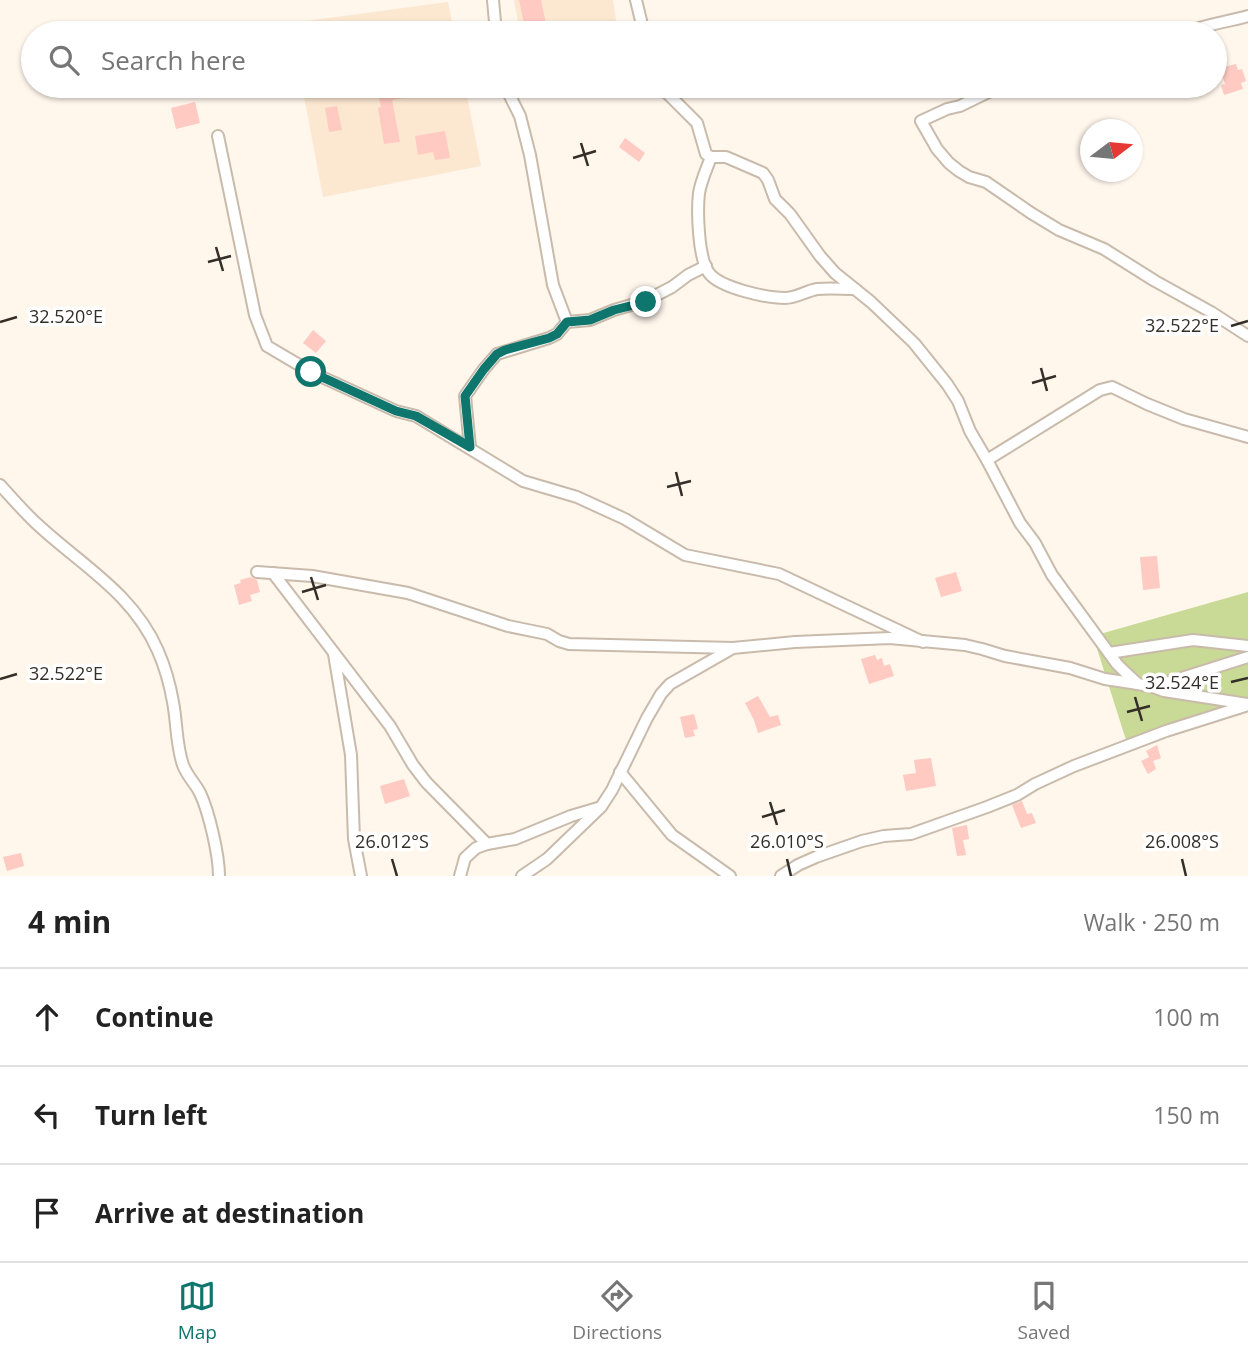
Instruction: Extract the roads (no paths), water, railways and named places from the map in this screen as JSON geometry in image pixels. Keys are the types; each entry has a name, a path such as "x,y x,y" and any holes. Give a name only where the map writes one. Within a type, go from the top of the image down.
{"street":[{"path":"492,0 495,21"},
{"path":"636,0 641,21"},
{"path":"1227,22 1248,16"},
{"path":"511,98 520,116 530,155 553,285 567,322"},
{"path":"672,98 697,123 706,153 726,157 763,173 775,199 790,214 820,256 835,273 914,344 947,384 1020,523 1052,575 1117,664 1138,684"},
{"path":"976,98 921,121 937,149 950,163 969,177 986,182 1059,230 1104,249 1212,312 1248,337"},
{"path":"218,136 255,315 267,346 311,372 396,411 416,416 523,481 577,498 625,519 685,555 779,574 923,642"},
{"path":"711,156 699,191 698,214 700,242 709,274 747,292 768,297 790,298 815,289 855,289"},
{"path":"470,447 465,396 497,354 549,338 557,334 567,322 590,320 614,310 646,302 706,266"},
{"path":"987,460 1100,390 1112,387 1184,419 1248,437"},
{"path":"0,485 37,524 114,590 147,629 159,652 168,680 180,754 185,769 204,803 219,876"},
{"path":"257,572 312,576 408,593 508,626 547,634 569,644 733,648 890,638 965,645 1005,656 1070,668 1105,679 1248,705"},
{"path":"273,573 390,726 426,782 487,844"},
{"path":"1109,653 1193,640 1248,646"},
{"path":"522,876 548,859 601,807 654,706 670,684 733,648"},
{"path":"333,653 351,755 354,839 362,876"},
{"path":"1153,687 1248,657"},
{"path":"781,876 816,857 862,841 911,834 987,807 1086,761 1166,731 1248,705"},
{"path":"620,772 672,835 730,876"},
{"path":"460,876 465,858 476,848 515,839 601,807"}]}
